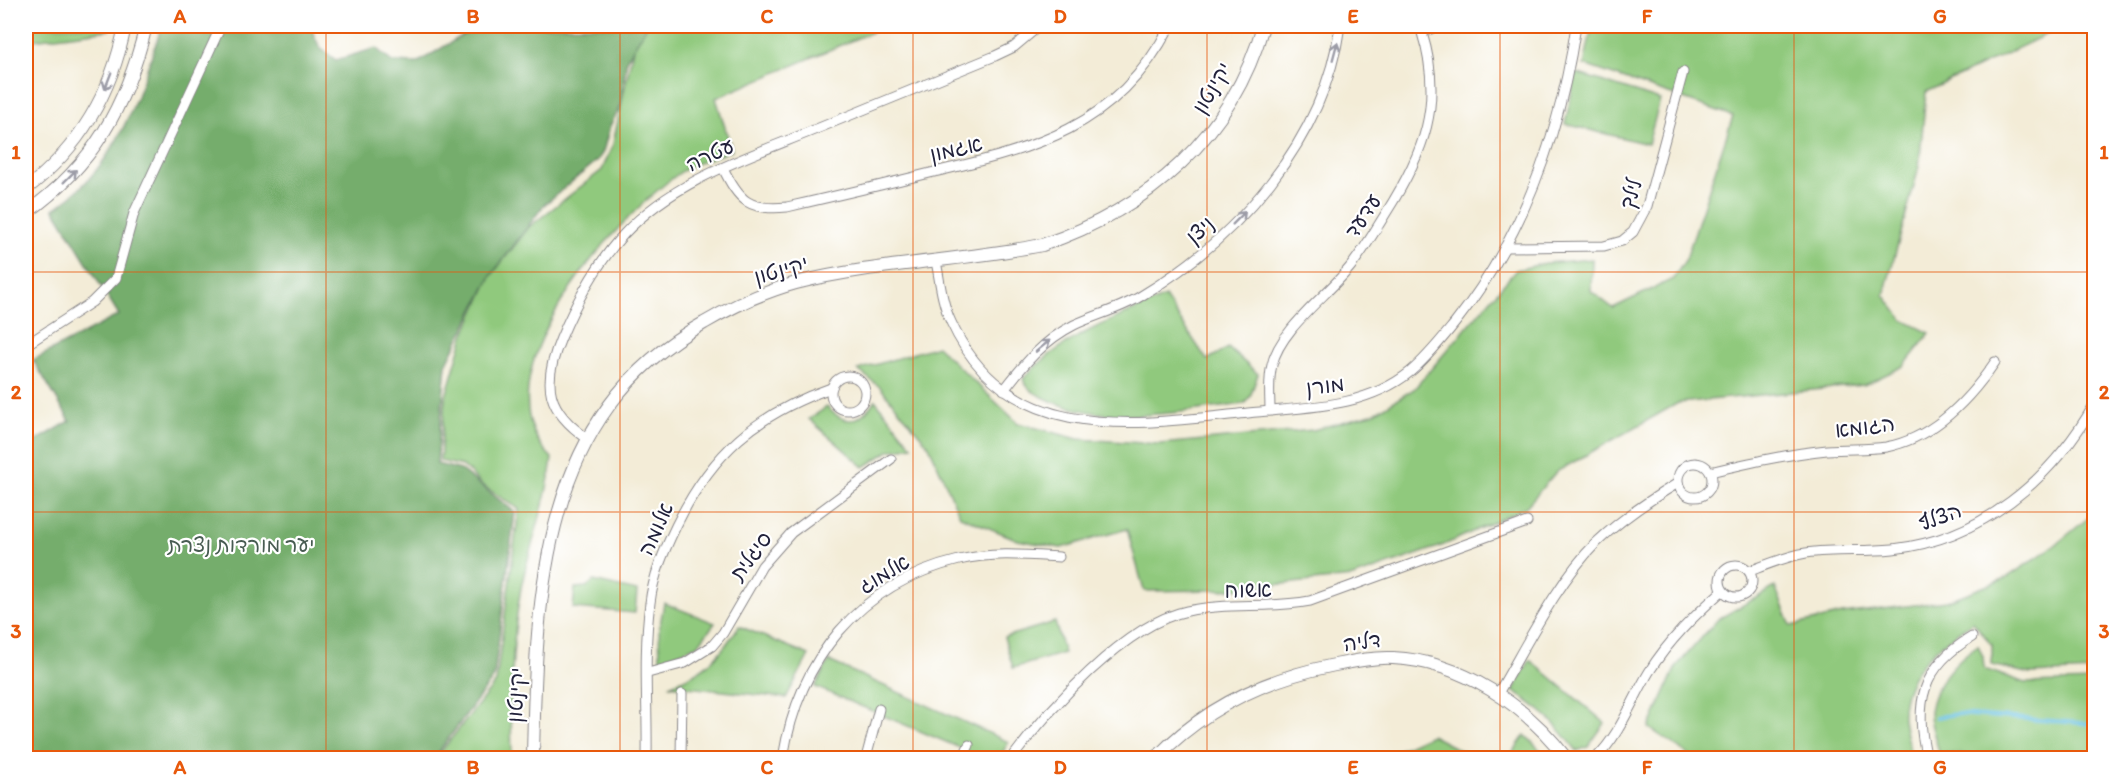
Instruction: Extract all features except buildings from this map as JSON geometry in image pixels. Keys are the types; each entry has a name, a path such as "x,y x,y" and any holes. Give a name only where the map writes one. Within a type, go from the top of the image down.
{"street":[{"path":"26,189 53,166 86,127 108,81 125,26"},
{"path":"26,213 73,173 102,138 126,88 146,26"},
{"path":"26,345 92,302 116,278 134,213 221,26"},
{"name":"עטרה","path":"588,439 567,424 557,412 551,396 551,374 557,347 578,300 599,265 624,233 655,206 685,186 723,168 995,56 1014,46 1039,26"},
{"name":"אגמון","path":"723,168 732,188 742,200 754,207 768,209 787,207 1002,156 1055,137 1102,109 1124,90 1145,64 1170,26"},
{"name":"יקינטון","path":"533,759 538,647 546,562 561,499 576,460 597,422 638,370 688,331 749,299 795,284 1042,245 1075,234 1134,202 1184,161 1209,131 1246,72 1263,26"},
{"name":"ניצן","path":"1004,390 1033,354 1047,342 1074,325 1138,298 1171,277 1205,251 1257,200 1283,168 1305,130 1331,67 1340,26"},
{"name":"עדעד","path":"1270,411 1269,381 1272,362 1281,345 1294,327 1352,265 1417,160 1429,120 1433,82 1430,57 1420,29 1437,26"},
{"name":"מורן","path":"936,261 951,322 974,361 1004,390 1050,413 1082,422 1168,422 1357,400 1393,384 1434,349 1471,303 1505,247 1526,208 1542,166 1565,80 1575,26"},
{"name":"לילך","path":"1505,247 1605,246 1622,241 1633,232 1647,206 1683,72"},
{"name":"הגומא","path":"1710,472 1800,453 1887,446 1906,441 1926,432 1964,403 1995,362"},
{"name":"אלומה","path":"647,759 650,605 653,584 673,532 702,480 735,442 760,422 809,396 831,388"},
{"name":"הצלף","path":"1750,571 1804,553 1894,549 1947,537 1999,510 2045,474 2079,432 2094,405"},
{"name":"סיגלית","path":"648,673 686,663 712,646 723,633 762,566 791,533 891,459"},
{"path":"1701,464 1710,472 1712,483 1700,496 1684,493 1678,483 1679,473 1688,465 1701,464"},
{"path":"1497,695 1583,558 1595,544 1644,502 1678,483"},
{"name":"אשוח","path":"1012,759 1054,707 1087,675 1116,650 1170,616 1188,610 1282,606 1310,601 1527,522"},
{"name":"אלמוג","path":"783,759 798,698 813,668 827,645 876,595 900,580 960,559 1002,555 1059,557"},
{"path":"1740,565 1750,571 1752,585 1746,595 1731,597 1722,591 1720,578 1726,568 1740,565"},
{"path":"1596,759 1614,736 1664,649 1694,615 1722,591"},
{"path":"1927,759 1920,714 1922,694 1941,661 1957,646 1972,637"},
{"name":"דליה","path":"1156,759 1196,722 1237,696 1286,676 1364,659 1393,658 1441,667 1465,676 1497,695 1527,717 1566,759"},
{"path":"681,759 682,694"},
{"path":"866,759 879,709"},
{"path":"963,759 969,745"}],"green space":[{"path":"26,26 108,26 109,30 26,41"},
{"name":"יער מורדות נצרת","path":"162,26 310,26 320,48 336,60 376,48 392,62 417,63 478,26 647,26 627,59 620,107 610,126 603,152 598,160 544,205 491,276 446,365 437,464 461,470 515,512 494,677 434,758 26,758 26,447 70,421 33,360 119,315 54,209 77,191 111,150 134,103"},
{"path":"647,26 886,26 716,98 732,150 687,168 653,195 621,225 589,262 561,303 539,345 528,387 531,425 552,458 550,475 521,588 515,630 512,673 512,758 436,758 496,682 519,509 483,486 463,466 440,461 445,399 464,335 491,276 529,227 602,170 613,144 635,39"},
{"path":"1592,26 2064,26 1926,92 1919,167 1884,295 1903,320 1930,333 1904,366 1864,385 1678,403 1556,472 1526,507 1444,545 1353,577 1222,590 1144,591 1127,529 1061,548 1018,540 960,516 929,446 880,387 858,370 937,346 1018,423 1078,439 1160,444 1313,430 1375,413 1414,389 1516,270 1546,263 1592,259 1591,291 1613,308 1673,279 1686,259 1733,116 1584,65"},
{"path":"1576,73 1660,100 1648,144 1565,124"},
{"path":"1165,297 1207,360 1228,348 1258,374 1250,397 1244,404 1147,415 1098,413 1074,409 1051,401 1034,393 1025,383 1023,379 1038,364 1071,340"},
{"path":"875,400 912,446 889,451 864,467 809,419 827,407 841,418 853,420 864,413"},
{"path":"2094,513 2094,671 2030,674 1992,665 1992,645 1973,622 1947,640 1924,661 1908,687 1903,718 1912,758 1694,758 1649,728 1676,667 1718,619 1775,587 1791,626 1842,614 1947,601 2006,578 2054,546"},
{"path":"594,581 637,591 635,613 573,608 575,588 586,587"},
{"path":"664,603 715,623 698,645 660,661 659,630"},
{"path":"1055,622 1064,653 1013,668 1004,637"},
{"path":"739,626 809,655 786,698 669,685 693,675 710,663"},
{"path":"1978,645 1983,657 1984,669 2026,683 2094,681 2094,758 2011,758 1939,753 1931,722 1932,702 1941,682 1954,665"},
{"path":"1530,660 1605,723 1588,747 1577,751 1548,718 1513,691"},
{"path":"829,661 1009,742 999,758 971,758 972,753 815,687"},
{"path":"1431,735 1475,758 1381,758"},
{"path":"1525,735 1548,758 1509,758"}],"waterway":[{"path":"1936,717 1957,714 2094,724"}]}
